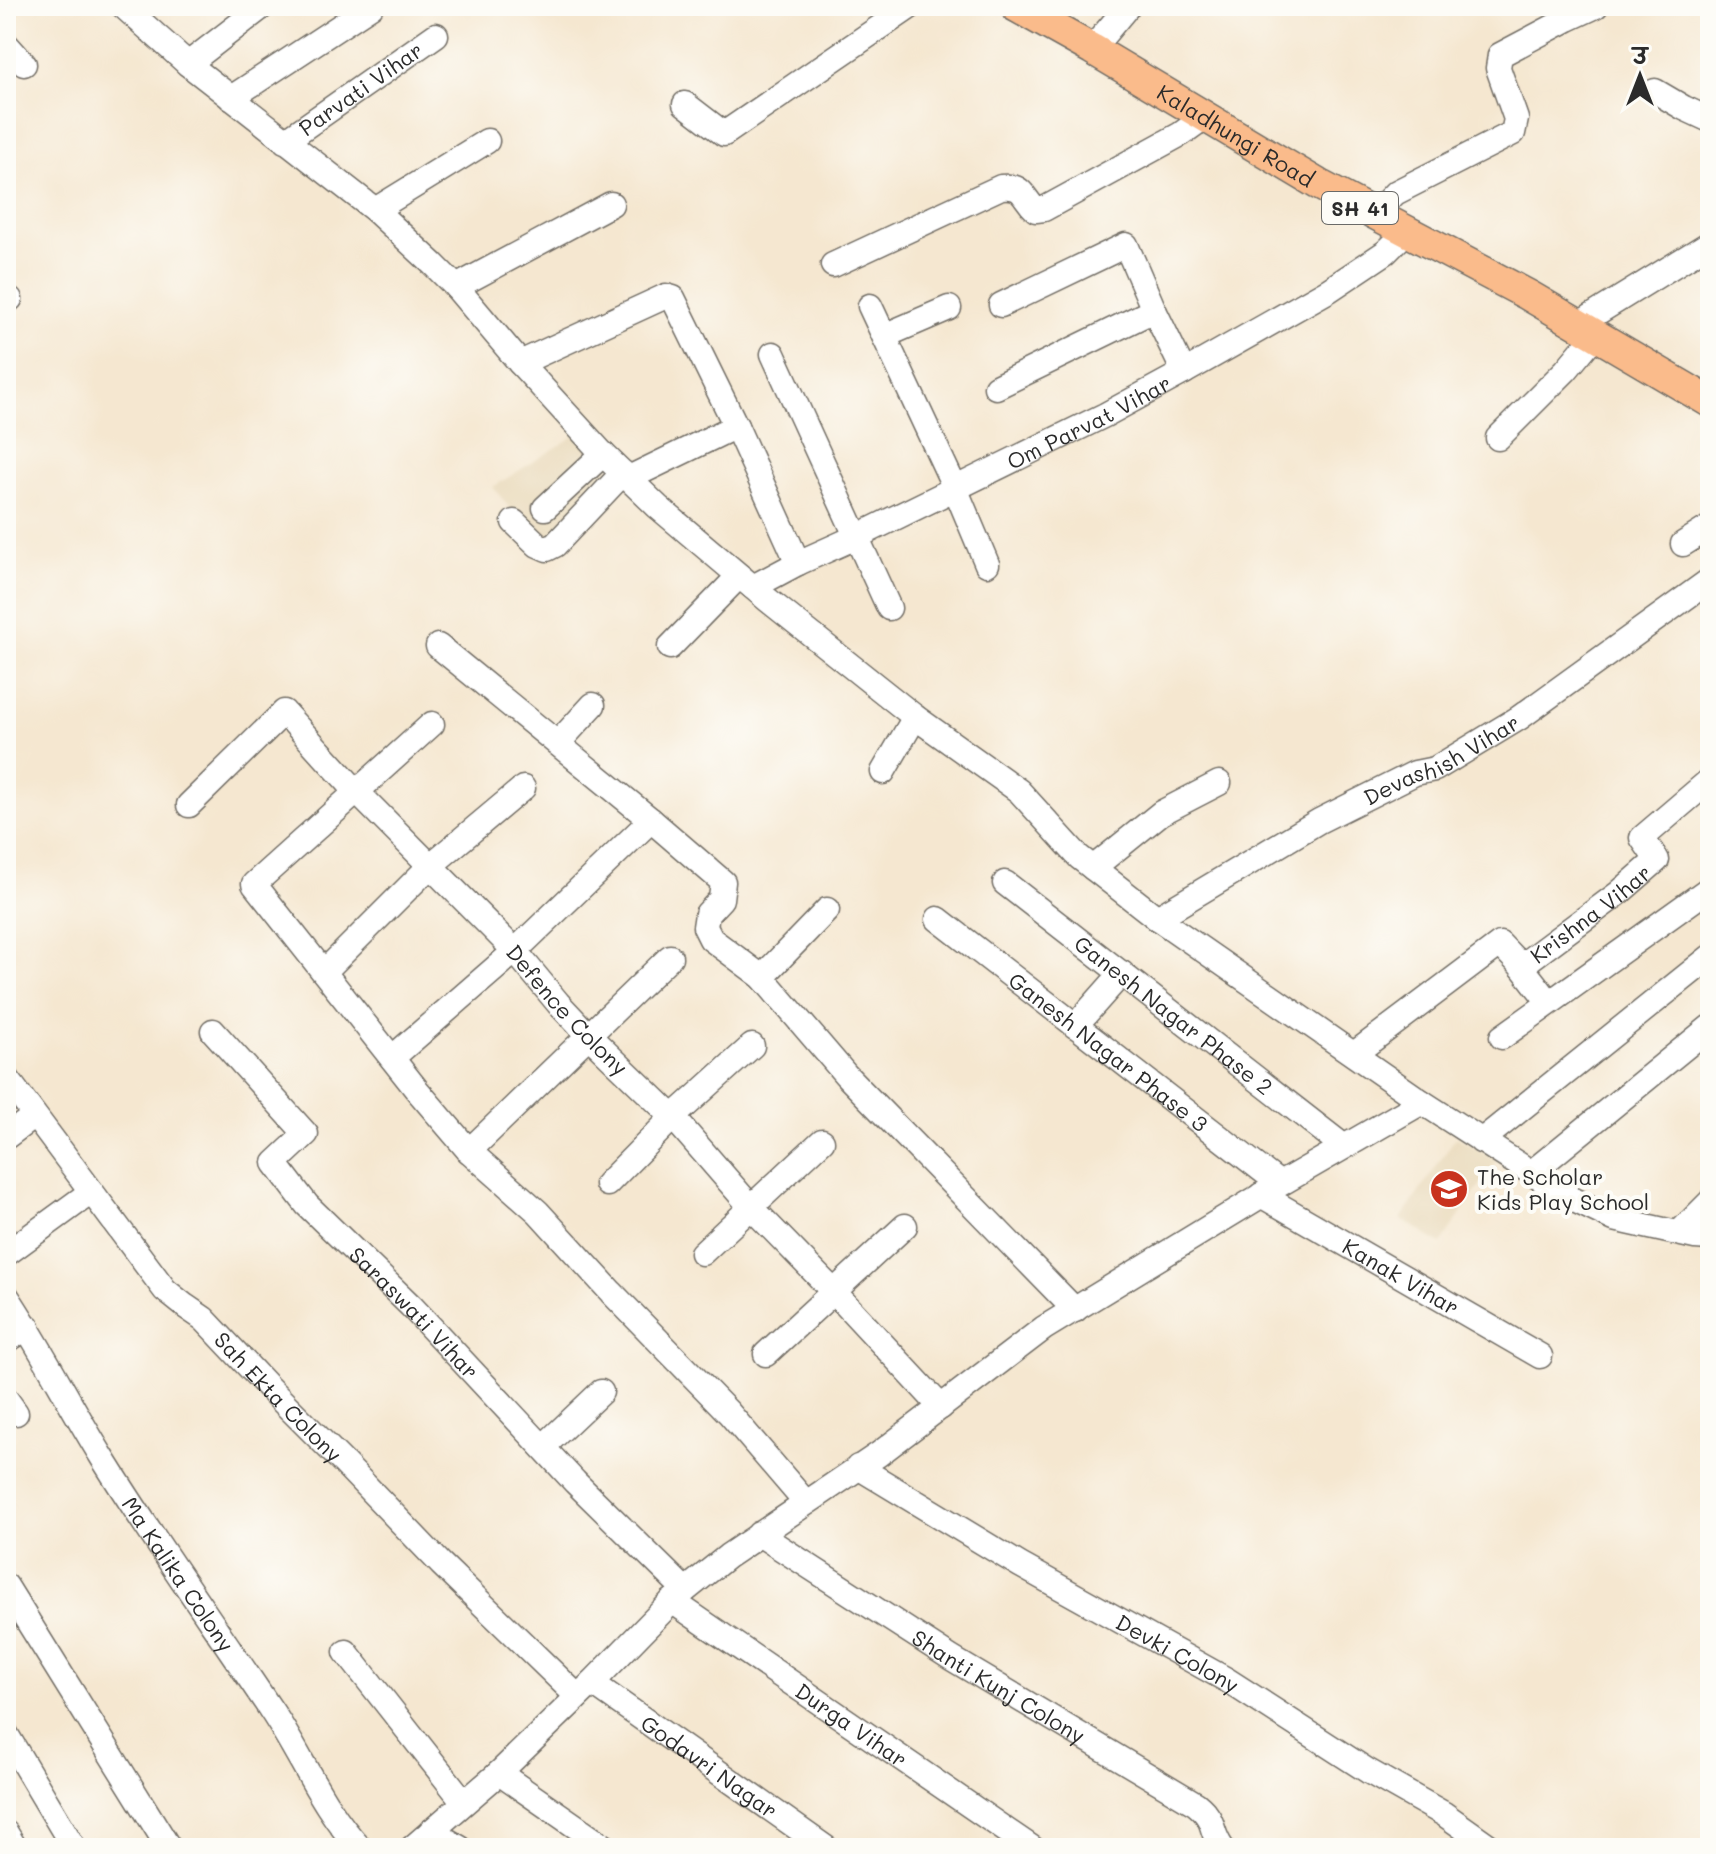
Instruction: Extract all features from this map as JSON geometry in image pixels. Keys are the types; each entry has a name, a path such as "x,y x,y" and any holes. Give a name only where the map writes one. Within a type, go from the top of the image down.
{"main road":[{"name":"Kaladhungi Road","path":"1015,6 1318,184 1587,329 1710,402"}],"street":[{"path":"188,64 263,6"},
{"path":"231,98 371,6"},
{"path":"685,104 724,134 911,6"},
{"path":"1092,49 1128,6"},
{"path":"128,8 188,64 375,210 456,287 603,454 667,516 915,717 1019,791 1079,857 1157,918 1422,1102 1572,1199 1614,1219 1710,1238"},
{"path":"1374,215 1395,193 1513,133 1516,119 1498,68 1500,55 1584,8"},
{"name":"Parvati Vihar","path":"285,141 436,35"},
{"path":"6,44 24,64"},
{"path":"1655,91 1710,120"},
{"path":"833,265 1001,187 1013,186 1036,210 1044,209 1181,134 1206,116"},
{"path":"375,210 487,141"},
{"path":"456,287 611,204"},
{"name":"Om Parvat Vihar","path":"670,647 746,582 856,537 1105,415 1329,290 1386,252 1407,231"},
{"path":"1498,438 1566,370 1587,329 1710,243"},
{"path":"1001,305 1126,245 1184,372"},
{"path":"520,363 666,296 673,298 798,563"},
{"path":"870,306 987,564"},
{"path":"884,336 949,308"},
{"path":"996,387 1154,310"},
{"path":"773,354 889,608"},
{"path":"514,522 538,545 547,549 555,545 626,476 736,426"},
{"path":"545,508 603,454"},
{"path":"1683,544 1710,527"},
{"name":"Devashish Vihar","path":"1157,918 1319,821 1415,773 1435,769 1519,718 1710,580"},
{"path":"438,646 723,882 721,899 707,914 705,927 711,939 762,977 846,1075 1075,1310"},
{"path":"558,743 593,705"},
{"name":"Defence Colony","path":"189,805 284,712 357,792 515,951 590,1037 673,1117 751,1207 941,1407"},
{"path":"883,772 915,717"},
{"path":"432,724 254,884 469,1151 538,1212 729,1413 806,1503"},
{"name":"Krishna Vihar","path":"1354,1054 1500,944 1521,966 1619,893 1657,860 1642,838 1710,780"},
{"path":"1093,868 1161,813 1219,783"},
{"path":"324,972 430,866 523,788"},
{"path":"392,1058 515,951 651,820"},
{"name":"Ganesh Nagar Phase 2","path":"1005,883 1343,1146"},
{"path":"1502,1037 1710,888"},
{"path":"762,977 827,910"},
{"name":"Ganesh Nagar Phase 3","path":"938,919 1075,1026 1270,1189"},
{"path":"469,1151 670,957"},
{"path":"1481,1141 1710,957"},
{"path":"1521,966 1549,1002"},
{"path":"1075,1026 1122,973"},
{"path":"1531,1173 1710,1027"},
{"name":"Saraswati Vihar","path":"213,1031 306,1134 275,1163 307,1205 411,1306 678,1595"},
{"path":"607,1184 673,1117 752,1046"},
{"name":"Sah Ekta Colony","path":"6,1077 165,1290 204,1319 441,1564 585,1690"},
{"path":"412,1848 499,1773 678,1595 728,1556 858,1467 1044,1328 1270,1189 1422,1102"},
{"path":"6,1137 34,1116"},
{"path":"702,1253 822,1141"},
{"name":"Kanak Vihar","path":"1270,1189 1540,1356"},
{"path":"6,1254 91,1192"},
{"path":"1679,1233 1710,1202"},
{"path":"766,1354 905,1226"},
{"name":"Ma Kalika Colony","path":"6,1295 28,1327 103,1459 274,1714 330,1810 360,1848"},
{"path":"6,1341 28,1327"},
{"path":"543,1447 601,1392"},
{"name":"Devki Colony","path":"858,1467 1020,1565 1227,1680 1368,1771 1444,1814 1492,1848"},
{"name":"Shanti Kunj Colony","path":"759,1534 951,1658 1196,1804 1211,1820 1222,1848"},
{"path":"6,1586 169,1848"},
{"name":"Durga Vihar","path":"678,1595 1032,1848"},
{"path":"346,1652 464,1802"},
{"name":"Godavri Nagar","path":"585,1690 826,1848"},
{"path":"6,1734 74,1848"},
{"path":"499,1773 607,1848"},
{"path":"431,1831 460,1848"},
{"path":"6,1833 15,1848"}],"shaded area":[{"path":"576,435 615,473 552,542 515,515 493,487"},
{"name":"The Scholar Kids Play School","path":"1456,1137 1497,1160 1441,1244 1401,1219"}],"place":[{"name":"The Scholar Kids Play School","path":"1449,1189"}]}
